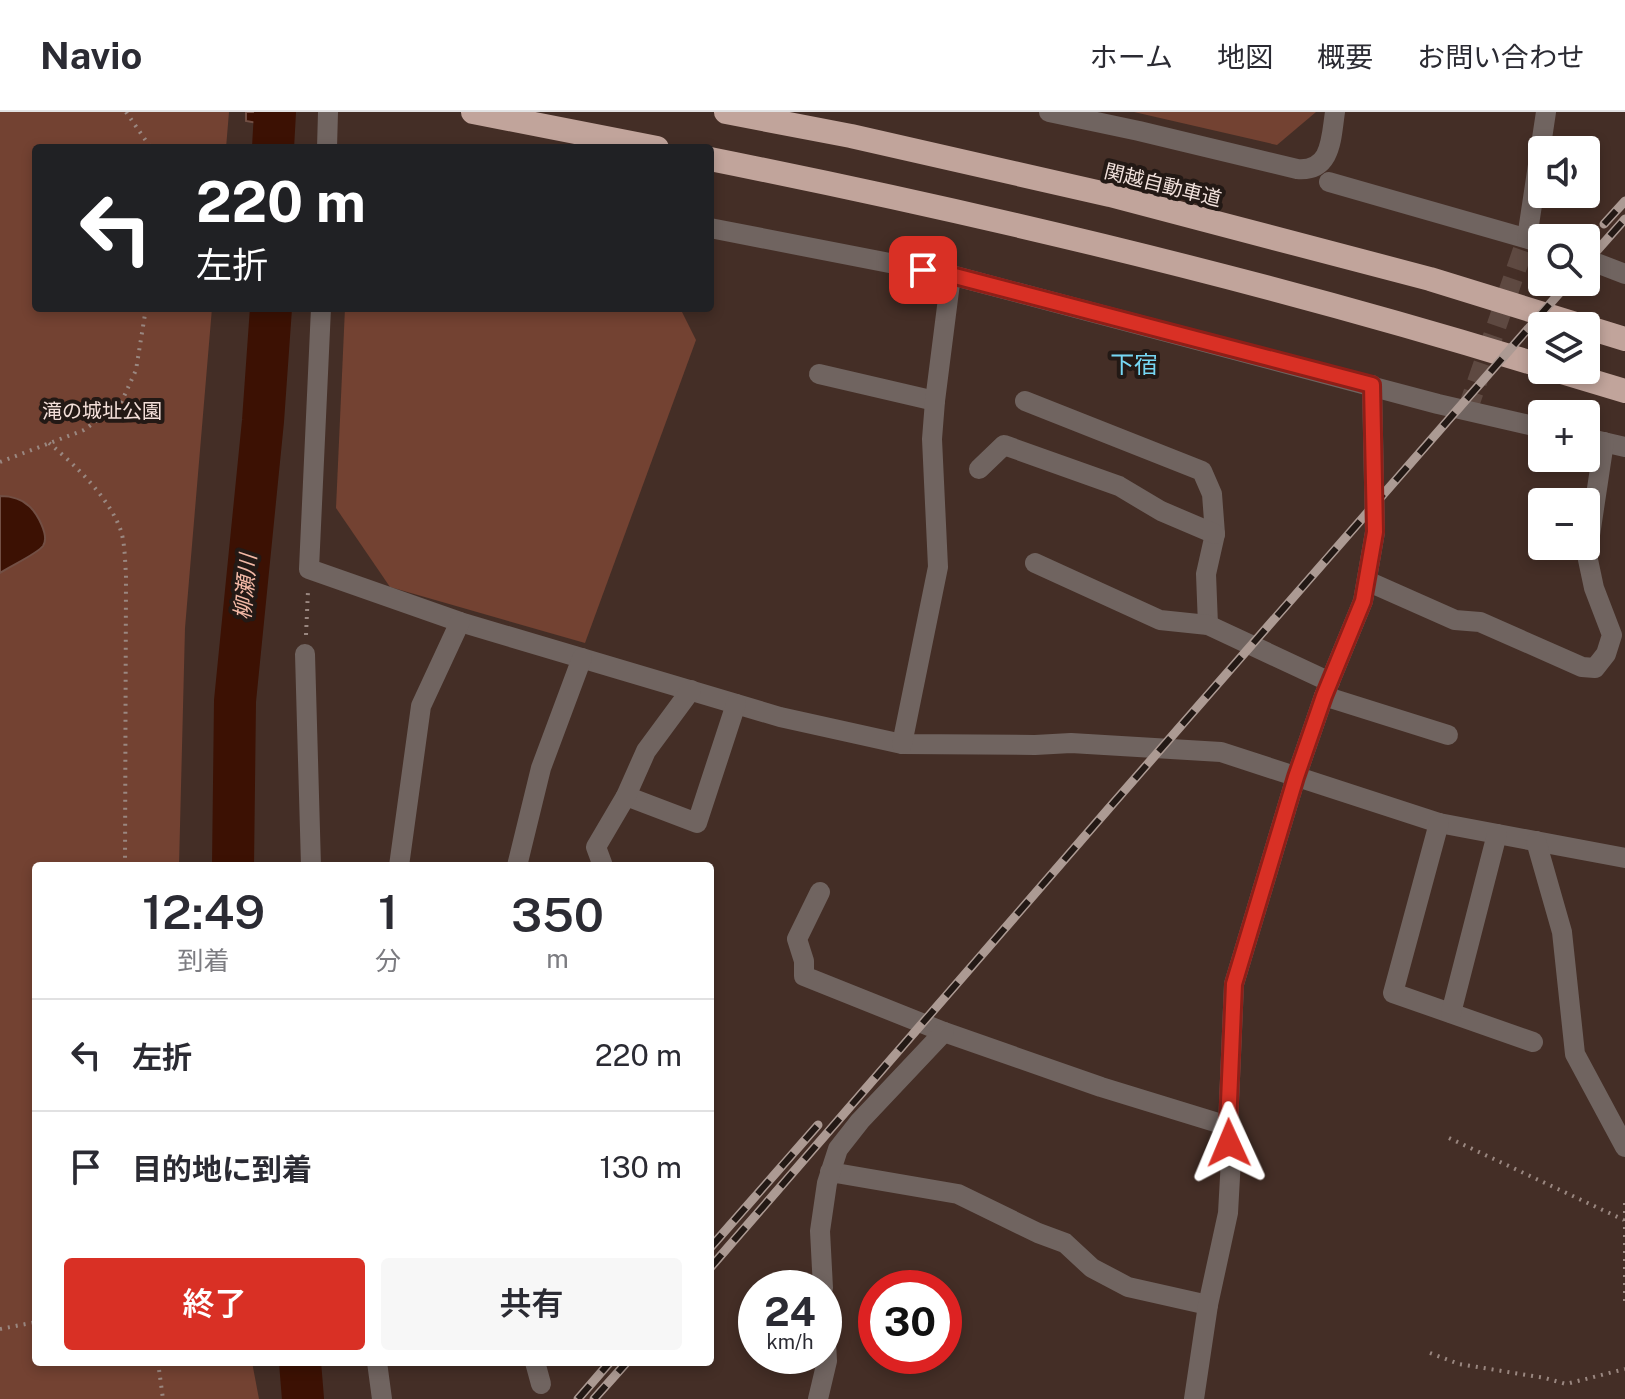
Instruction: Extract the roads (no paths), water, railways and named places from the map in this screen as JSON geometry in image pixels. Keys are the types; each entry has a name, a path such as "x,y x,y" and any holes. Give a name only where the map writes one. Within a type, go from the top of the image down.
{"highway":[{"path":"473,112 637,144"},
{"name":"関越自動車道","path":"726,112 851,136 1110,195 1430,279 1536,312"},
{"path":"714,160 845,186 1099,245 1411,326 1528,362"},
{"name":"関越自動車道","path":"1600,332 1625,339"},
{"path":"1600,384 1625,391"}],"street":[{"path":"327,144 328,112"},
{"path":"1049,112 1307,170 1318,166 1326,158 1335,112"},
{"path":"1536,224 1546,112"},
{"path":"1329,182 1528,238"},
{"path":"714,229 951,275 1438,404 1528,425"},
{"path":"1600,264 1625,274"},
{"path":"902,744 938,567 932,439 951,275"},
{"path":"321,312 309,569 460,622 780,717 902,744 1071,743 1221,752 1439,823 1625,858"},
{"path":"819,374 935,401"},
{"path":"1194,1399 1208,1305 1228,1213 1234,984 1296,777 1363,601 1375,532 1372,385"},
{"path":"1025,401 1202,471 1212,494 1215,534 1206,574 1208,625"},
{"path":"1600,441 1625,447"},
{"path":"979,469 1004,445 1119,486 1161,511 1215,534"},
{"path":"1367,581 1455,620 1480,622 1582,667 1595,668 1606,654 1612,635 1594,588 1587,555 1593,472"},
{"path":"1035,563 1160,620 1208,625 1327,689 1448,735"},
{"path":"400,862 421,706 460,622"},
{"path":"305,654 311,862"},
{"path":"518,862 541,768 582,658"},
{"path":"602,862 596,847 626,796 646,751 691,690"},
{"path":"626,796 697,823 736,704"},
{"path":"1439,823 1393,993 1533,1042"},
{"path":"1451,1013 1497,834"},
{"path":"1536,841 1562,932 1575,1054 1625,1147"},
{"path":"820,892 797,939 804,961 804,976 944,1032 1101,1087 1228,1126"},
{"path":"822,1270 820,1231 827,1183 838,1149 860,1121 944,1032"},
{"path":"830,1172 958,1194 1025,1228 1065,1243 1092,1268 1128,1287 1208,1305"},
{"path":"378,1366 382,1399"},
{"path":"536,1366 541,1384"},
{"path":"818,1399 824,1374"}],"waterway":[{"name":"柳瀬川","path":"273,144 275,112"},
{"name":"柳瀬川","path":"233,862 235,701 271,312"},
{"name":"柳瀬川","path":"300,1366 303,1399"}],"tunnel":[{"path":"1467,411 1527,238"}],"railway":[{"path":"1604,224 1625,201"},
{"path":"1600,247 1625,219"},
{"path":"714,1263 1557,296"},
{"path":"714,1243 818,1125"},
{"path":"578,1399 607,1366"},
{"path":"594,1399 623,1366"}],"district":[{"name":"下宿","path":"1134,364"}],"park label":[{"name":"滝の城址公園","path":"102,411"}]}
